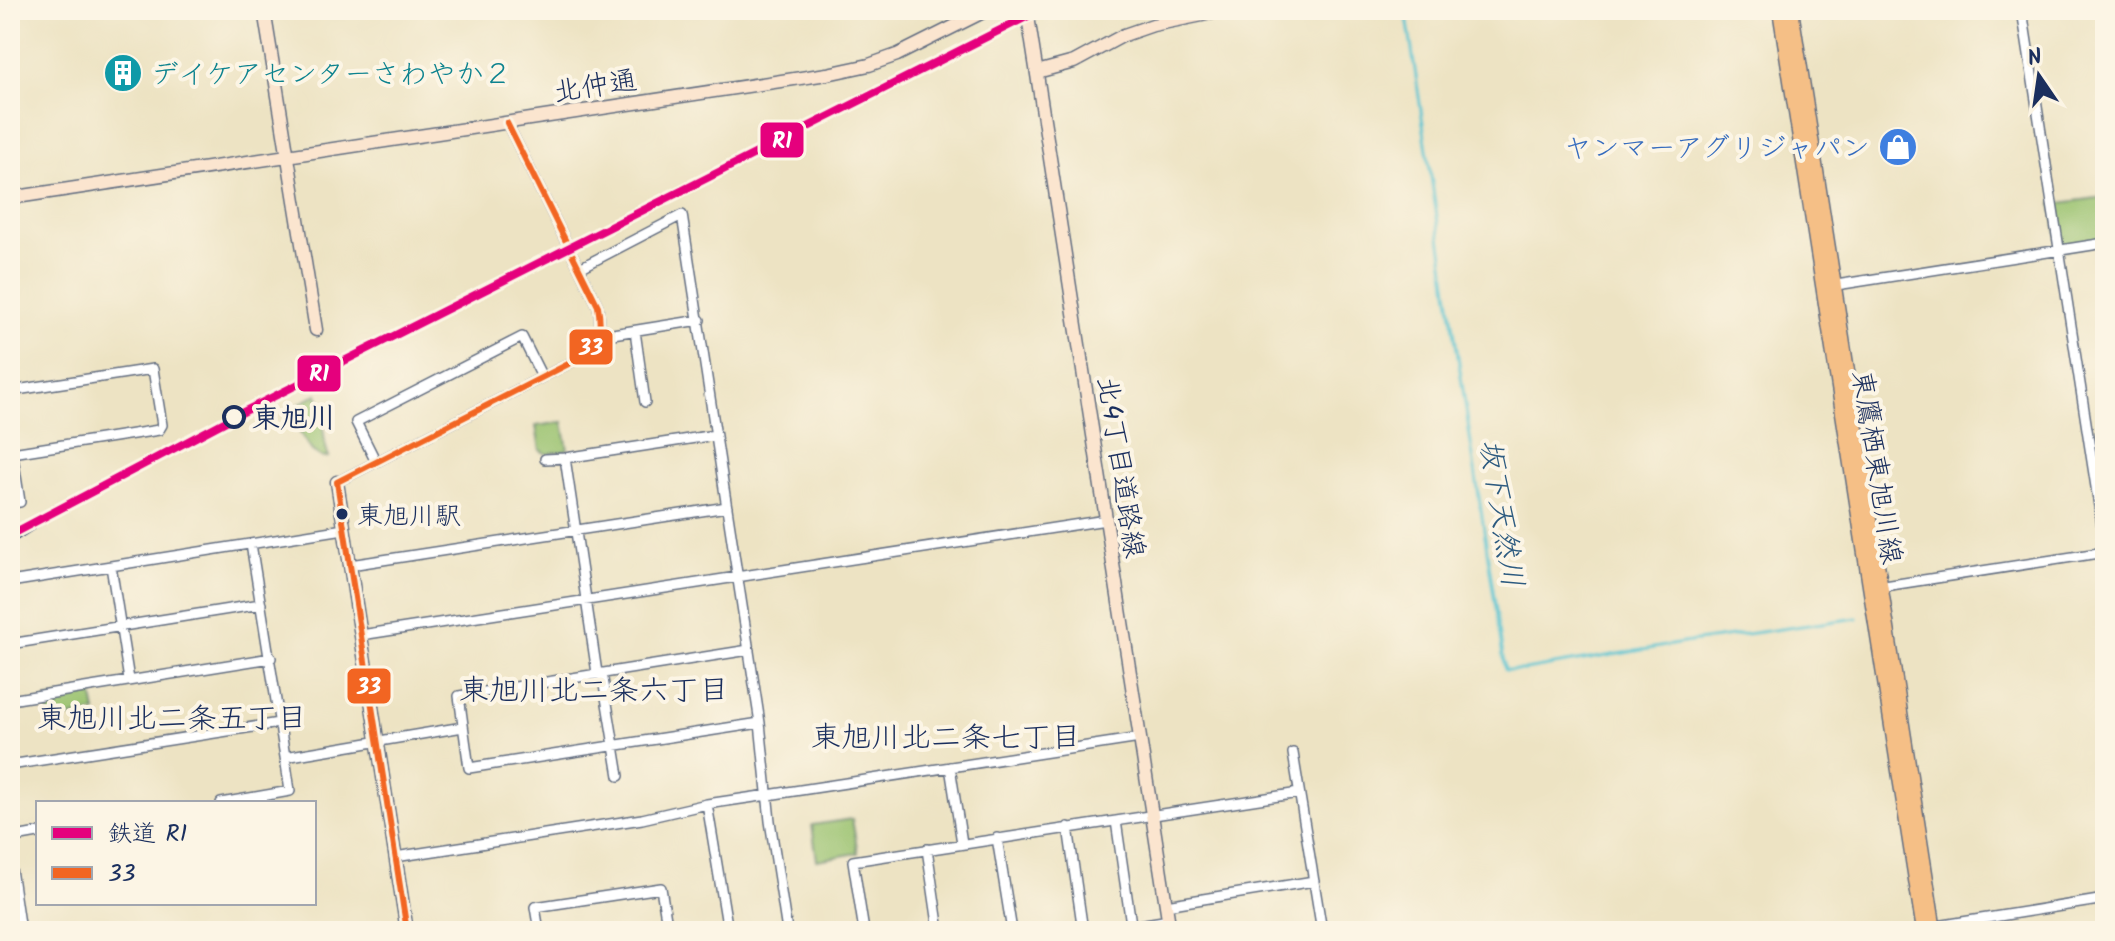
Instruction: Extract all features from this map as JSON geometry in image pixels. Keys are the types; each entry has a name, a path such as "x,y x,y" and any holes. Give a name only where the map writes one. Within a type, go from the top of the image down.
{"main road":[{"name":"東鷹栖東旭川線","path":"1780,10 1828,286 1929,929"},
{"name":"東鷹栖東旭川線","path":"1791,10 1828,286"}],"street":[{"path":"264,10 316,330"},
{"name":"北仲通","path":"10,198 869,65 897,55 987,10"},
{"name":"北4丁目道路線","path":"1027,10 1169,926"},
{"path":"1037,72 1074,62 1124,35 1153,25 1227,10"},
{"path":"2022,10 2105,545"},
{"path":"407,931 337,482 584,356 600,336 598,306 507,123"},
{"path":"580,268 682,215 760,723 787,931"},
{"path":"1828,286 2105,243"},
{"path":"600,336 700,320"},
{"path":"635,331 645,402"},
{"path":"376,462 356,422 522,337 542,377"},
{"path":"10,391 153,369 162,425 159,430 12,453"},
{"path":"545,459 715,435"},
{"path":"10,437 20,502 10,503"},
{"path":"565,458 587,602 619,776"},
{"path":"350,565 727,507"},
{"path":"361,635 1106,520"},
{"path":"10,582 344,529"},
{"path":"232,801 290,791 251,544"},
{"path":"1876,587 2105,552"},
{"path":"111,566 129,680"},
{"path":"10,644 261,604"},
{"path":"749,650 459,696 469,768 760,723"},
{"path":"10,700 271,658"},
{"path":"10,765 279,723"},
{"path":"285,757 463,727"},
{"path":"395,857 642,819 707,804 1140,738"},
{"path":"1293,753 1322,931"},
{"path":"950,767 962,843"},
{"path":"864,931 853,861 1299,793"},
{"path":"707,804 728,931"},
{"path":"1116,821 1132,929"},
{"path":"1068,827 1083,931"},
{"path":"10,838 36,833"},
{"path":"997,838 1012,931"},
{"path":"927,849 939,931"},
{"path":"10,862 20,931"},
{"path":"1166,905 1314,881"},
{"path":"539,931 535,907 661,888 668,931"},
{"path":"1929,929 2105,899"},
{"path":"1103,931 1169,926"}],"green space":[{"path":"2105,197 2105,243 2065,250 2058,241 2052,204"},
{"path":"317,394 329,457 323,458 312,451 296,427 300,422 296,406"},
{"path":"563,422 568,450 547,454 540,450 536,426"},
{"path":"92,691 96,712 50,721 46,699"},
{"path":"852,819 858,853 817,860 812,825"}],"waterway":[{"name":"坂下天然川","path":"1406,10 1505,670 1525,670 1857,618"}],"railway":[{"path":"614,224 644,204"},
{"path":"12,542 53,517"}],"rail line":[{"name":"R1","path":"10,535 247,410 1040,10"}],"transit line":[{"name":"33","path":"407,931 337,482 584,356 597,339 600,327 598,306 507,123"}],"place":[{"name":"デイケアセンターさわやか２","path":"123,73"},
{"name":"ヤンマーアグリジャパン","path":"1898,147"},
{"name":"東旭川","path":"234,417"},
{"name":"東旭川駅","path":"342,514"}],"district":[{"name":"東旭川北二条六丁目","path":"594,690"},
{"name":"東旭川北二条五丁目","path":"172,718"},
{"name":"東旭川北二条七丁目","path":"946,737"}]}
